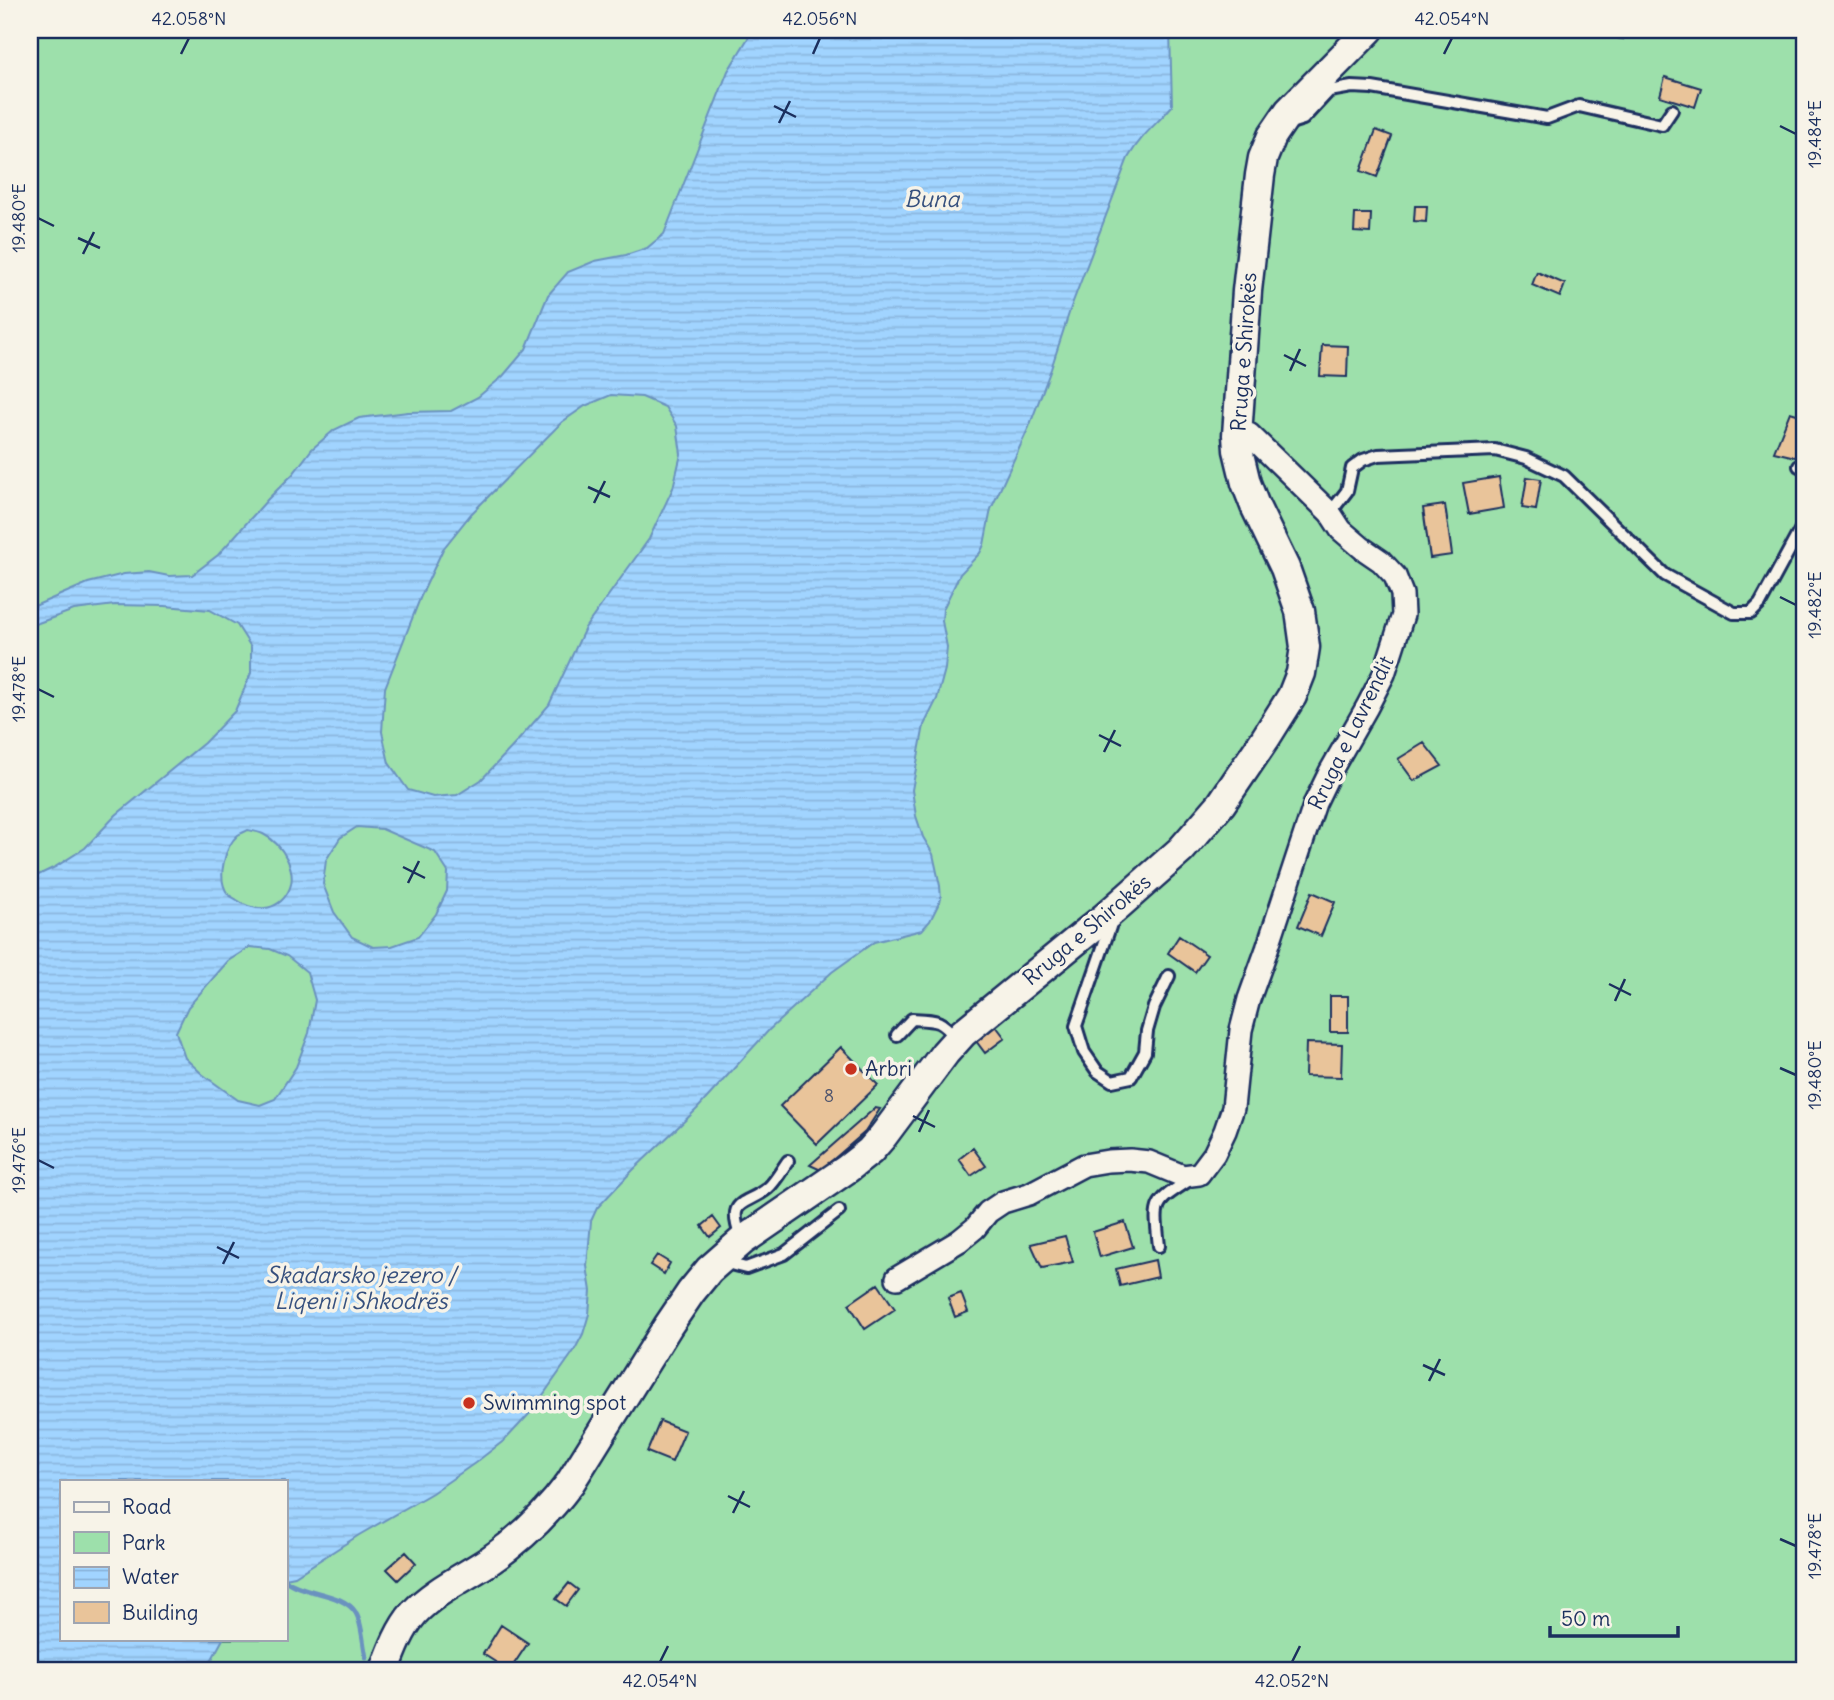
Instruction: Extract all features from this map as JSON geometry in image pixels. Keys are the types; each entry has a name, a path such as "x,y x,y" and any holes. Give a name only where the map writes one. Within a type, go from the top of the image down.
{"main road":[{"name":"Rruga e Shirokës","path":"385,1670 405,1626 426,1602 512,1545 536,1524 556,1501 570,1483 667,1326 709,1270 734,1248 870,1151 968,1027 1104,918 1181,850 1202,827 1248,765 1281,715 1301,673 1305,648 1300,611 1246,483 1238,450 1237,432 1246,303 1260,175 1269,142 1289,111 1369,30"}],"street":[{"name":"Rruga e Lavrendit","path":"1199,1174 1214,1154 1233,1108 1241,1030 1249,999 1315,803 1329,772 1384,674 1403,615 1402,594 1395,576 1381,561 1341,530 1330,513 1249,434 1237,432"},
{"path":"897,1278 959,1241 975,1228 988,1212 1003,1202 1029,1194 1084,1165 1130,1160 1149,1162 1183,1175 1199,1174"}],"lane":[{"path":"1278,126 1304,119 1329,91 1352,87 1372,88 1547,118 1579,106 1662,125 1672,110"},
{"path":"1330,513 1347,491 1352,468 1363,460 1378,456 1495,450 1526,457 1564,476 1665,575 1734,613 1751,613 1760,604 1804,523"},
{"path":"1104,918 1110,927 1076,1027 1084,1052 1097,1071 1112,1081 1131,1077 1145,1052 1147,1031 1154,1007 1169,976"},
{"path":"897,1035 912,1019 937,1020 957,1039"},
{"path":"788,1161 768,1188 740,1204 736,1214 734,1265 746,1268 784,1254 839,1211"},
{"name":"Rruga e Lavrendit","path":"1159,1245 1156,1212 1161,1200 1199,1174"}],"green space":[{"path":"30,30 1804,30 1804,1670 30,1670"}],"water":[{"name":"Skadarsko jezero / Liqeni i Shkodrës","path":"753,30 1170,30 1172,106 1128,158 1029,427 991,509 984,545 960,574 943,609 942,621 947,647 945,669 937,699 924,725 912,790 916,816 923,837 933,854 940,886 941,899 930,921 922,930 874,942 832,972 769,1030 697,1109 597,1208 591,1221 587,1266 591,1291 589,1314 583,1334 531,1412 506,1439 432,1493 295,1576 287,1578 287,1480 60,1480 60,1640 222,1640 206,1670 30,1670 30,879 85,848 116,815 204,743 235,711 251,673 251,647 237,625 210,610 115,605 74,610 30,626 30,608 88,583 124,574 149,572 169,576 192,575 218,555 293,474 312,449 334,430 359,418 408,412 451,411 478,397 503,376 526,349 548,295 568,272 595,261 647,248 664,234 728,71","holes":["611,395 642,397 665,407 677,426 681,454 673,488 649,539 585,628 549,705 481,780 457,795 433,797 408,790 389,763 382,732 385,688 421,596 443,549 471,514 562,422 585,406","357,827 382,829 435,852 448,872 447,891 436,914 418,937 392,946 373,947 352,937 334,912 323,884 326,860 340,838","248,830 260,833 277,844 287,859 292,876 288,892 283,899 265,908 244,904 229,895 224,888 222,872 229,847 238,835","250,947 270,949 287,956 307,972 315,1000 309,1033 296,1067 275,1099 260,1105 238,1100 202,1074 185,1058 176,1032 188,1007 228,961"]}],"building":[{"path":"1600,30 1624,30 1623,39 1599,35"},
{"path":"1665,77 1701,88 1695,107 1660,96"},
{"path":"1376,130 1392,136 1377,177 1361,171"},
{"path":"1415,206 1427,206 1426,222 1414,221"},
{"path":"1355,214 1371,214 1370,233 1354,232"},
{"path":"1537,272 1565,284 1560,297 1532,285"},
{"path":"1322,345 1348,346 1347,377 1320,376"},
{"path":"1790,412 1804,416 1804,459 1774,452"},
{"path":"1499,477 1504,508 1469,514 1463,483"},
{"path":"1527,477 1541,479 1536,510 1522,508"},
{"path":"1445,505 1452,555 1430,558 1423,508"},
{"path":"1424,743 1442,766 1414,781 1398,759"},
{"path":"1312,892 1335,902 1321,936 1298,926"},
{"path":"1179,936 1207,955 1195,972 1168,953"},
{"path":"1330,996 1348,996 1348,1032 1330,1032"},
{"path":"996,1026 1005,1038 985,1053 976,1041"},
{"path":"1306,1043 1342,1044 1341,1077 1305,1076"},
{"path":"841,1047 878,1085 817,1144 780,1106"},
{"path":"875,1108 880,1109 865,1132 821,1170 810,1165"},
{"path":"973,1148 986,1166 971,1176 959,1159"},
{"path":"713,1217 721,1228 710,1237 702,1226"},
{"path":"1125,1222 1133,1247 1100,1257 1093,1232"},
{"path":"1065,1236 1073,1262 1042,1268 1031,1244"},
{"path":"657,1255 670,1263 664,1274 650,1265"},
{"path":"1155,1260 1158,1277 1120,1286 1116,1269"},
{"path":"878,1284 895,1309 865,1329 849,1304"},
{"path":"961,1293 968,1312 955,1317 948,1298"},
{"path":"660,1421 685,1431 672,1462 647,1452"},
{"path":"406,1552 416,1563 398,1580 387,1569"},
{"path":"569,1583 578,1590 566,1606 556,1599"},
{"path":"501,1625 528,1643 510,1670 483,1654"}],"waterway":[{"path":"287,1581 303,1589 333,1597 350,1606 360,1622 366,1657"}],"place":[{"name":"Arbri","path":"851,1069"},
{"name":"Swimming spot","path":"469,1403"}],"water label":[{"name":"Buna","path":"932,199"}]}
